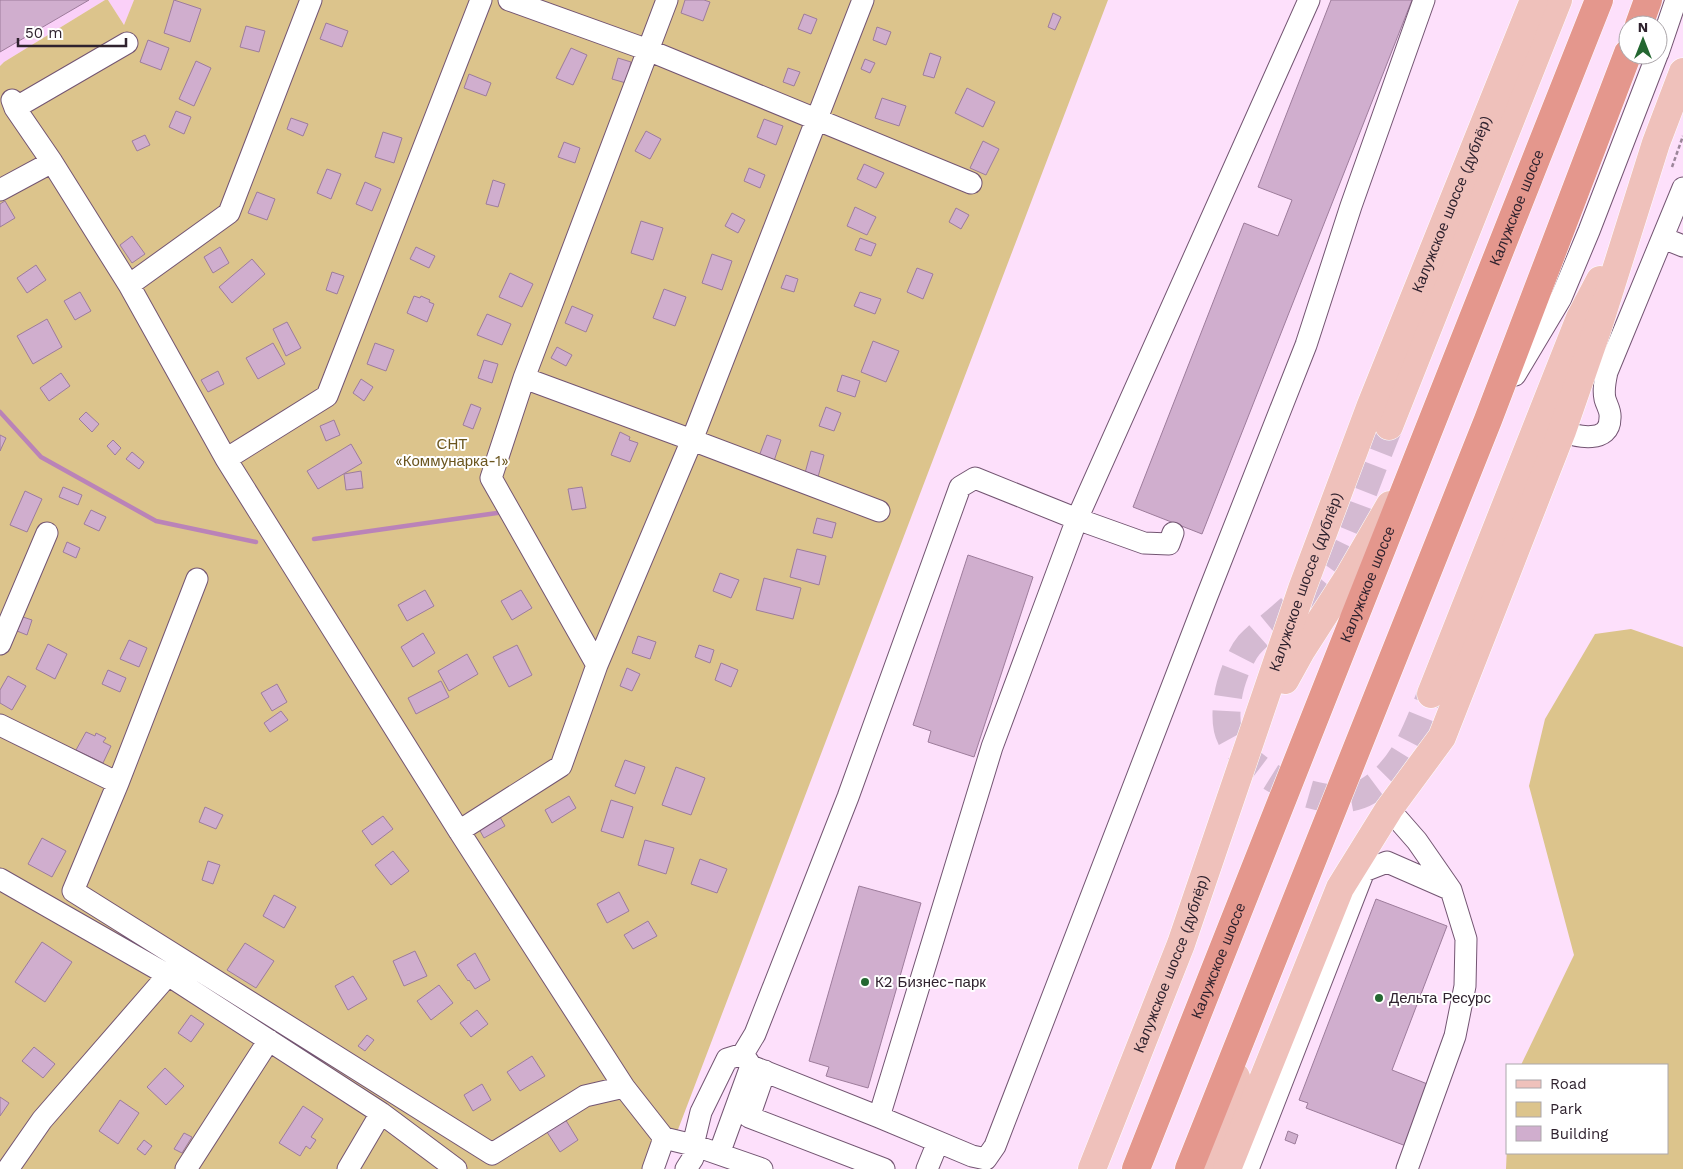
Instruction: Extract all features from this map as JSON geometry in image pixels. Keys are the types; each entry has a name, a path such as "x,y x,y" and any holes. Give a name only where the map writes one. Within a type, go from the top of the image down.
{"highway":[{"name":"Калужское шоссе","path":"1136,1169 1599,0"},
{"path":"1643,15 1648,0"},
{"path":"1189,1169 1488,420 1624,65"}],"main road":[{"name":"Калужское шоссе (дублёр)","path":"1092,1169 1181,944 1302,589 1371,405 1534,0"},
{"path":"1389,426 1558,0"},
{"path":"1227,1169 1340,888 1389,809 1442,737 1562,431 1598,328 1656,143 1683,72"},
{"path":"1430,694 1580,318 1631,224"},
{"path":"1252,738 1301,651 1350,576 1421,451"},
{"path":"1210,1169 1260,992"}],"street":[{"path":"129,285 229,213 311,0"},
{"path":"226,459 327,396 480,0"},
{"path":"509,0 648,50 970,183"},
{"path":"597,665 491,478 524,378 668,0"},
{"path":"459,831 561,766 597,665 692,440 863,0"},
{"path":"879,1117 992,747 1077,519 1309,0"},
{"path":"686,1169 693,1158 693,1145 701,1112 727,1059 753,1064 938,1142 970,1163 986,1159 995,1146 1193,632 1306,346 1351,206 1424,0"},
{"path":"1668,24 1676,0"},
{"path":"127,43 14,104 129,285 226,459 459,831 624,1087 664,1138 693,1145 762,1169"},
{"path":"1488,420 1561,298 1654,65"},
{"path":"0,190 52,162"},
{"path":"1562,431 1573,436 1586,437 1598,436 1607,429 1611,420 1605,399 1604,384 1607,372 1683,188"},
{"path":"1663,238 1683,246"},
{"path":"524,378 879,511"},
{"path":"884,1169 749,1117 755,1034 848,797 960,487 975,478 1077,519 1144,543 1169,544 1173,533"},
{"path":"0,644 47,533"},
{"path":"197,579 118,783 73,891 492,1154 585,1096 624,1087"},
{"path":"0,725 118,783"},
{"path":"1389,809 1418,841 1451,890 1466,939 1465,986 1455,1036 1407,1169"},
{"path":"1248,1169 1364,871 1387,862 1451,890"},
{"path":"0,879 168,975 381,1113 456,1169"},
{"path":"8,1169 42,1120 168,975"},
{"path":"186,1169 269,1040"},
{"path":"719,1154 753,1064"},
{"path":"348,1169 381,1113"},
{"path":"653,1169 664,1138"},
{"path":"927,1169 938,1142"}],"shaded area":[{"path":"0,0 105,0 0,66"},
{"path":"108,0 134,0 124,25"}],"green space":[{"name":"СНТ «Коммунарка-1»","path":"105,0 108,0 124,25 134,0 1108,0 663,1169 0,1169 0,66"},
{"path":"1631,629 1683,647 1683,1169 1506,1169 1507,1154 1668,1154 1668,1064 1521,1064 1574,955 1529,786 1545,719 1595,634"}],"building":[{"path":"0,0 89,0 0,52"},
{"path":"174,0 201,9 190,42 164,33"},
{"path":"685,0 704,0 710,2 703,21 681,13"},
{"path":"1331,0 1412,0 1202,534 1133,507 1244,223 1278,236 1292,200 1258,187"},
{"path":"1053,13 1061,17 1055,30 1048,27"},
{"path":"804,14 817,19 811,34 798,29"},
{"path":"326,23 348,31 342,47 320,39"},
{"path":"246,26 265,31 259,52 240,47"},
{"path":"877,27 891,32 886,45 873,40"},
{"path":"148,40 169,48 161,70 140,62"},
{"path":"571,48 587,55 573,85 556,78"},
{"path":"930,53 941,57 934,78 923,75"},
{"path":"618,58 631,62 626,83 612,79"},
{"path":"865,59 875,63 870,73 861,69"},
{"path":"196,61 211,68 194,106 179,99"},
{"path":"788,68 800,72 794,86 783,82"},
{"path":"469,74 491,83 486,96 464,88"},
{"path":"967,88 995,102 983,127 955,113"},
{"path":"882,98 906,106 899,126 875,118"},
{"path":"176,111 191,117 184,134 169,127"},
{"path":"291,118 308,124 303,136 287,129"},
{"path":"764,119 783,126 776,145 757,137"},
{"path":"646,131 661,139 650,159 635,151"},
{"path":"383,132 402,138 394,163 375,157"},
{"path":"145,135 150,145 137,151 132,141"},
{"path":"983,141 999,149 986,175 970,168"},
{"path":"564,142 580,148 575,163 558,157"},
{"path":"864,164 884,173 876,188 857,179"},
{"path":"749,168 765,175 760,188 744,181"},
{"path":"327,169 341,174 331,199 317,193"},
{"path":"493,180 505,184 498,207 486,204"},
{"path":"365,182 381,189 372,211 356,204"},
{"path":"257,192 275,199 267,220 248,213"},
{"path":"5,201 15,218 0,227 0,204"},
{"path":"855,207 876,217 867,235 847,226"},
{"path":"956,208 969,215 961,229 949,222"},
{"path":"732,213 745,220 738,233 725,226"},
{"path":"641,221 663,228 653,260 631,253"},
{"path":"132,236 145,254 132,263 120,245"},
{"path":"860,238 876,244 871,256 855,250"},
{"path":"220,247 229,263 213,273 204,257"},
{"path":"416,247 435,256 429,268 410,259"},
{"path":"712,254 732,261 722,290 702,283"},
{"path":"252,259 265,274 232,303 219,287"},
{"path":"36,265 46,280 27,293 17,278"},
{"path":"917,268 933,274 923,299 907,292"},
{"path":"332,272 344,276 337,294 326,290"},
{"path":"510,273 533,284 522,307 499,297"},
{"path":"786,275 798,279 794,292 781,288"},
{"path":"664,289 686,297 675,326 653,318"},
{"path":"80,292 91,311 75,320 64,301"},
{"path":"860,292 881,299 875,314 854,306"},
{"path":"414,296 420,298 421,296 434,304 427,322 407,313"},
{"path":"572,306 593,315 586,332 565,323"},
{"path":"487,314 511,324 502,345 477,335"},
{"path":"47,319 62,347 33,364 17,336"},
{"path":"287,322 301,348 286,356 273,329"},
{"path":"873,341 899,351 886,382 861,372"},
{"path":"273,343 285,364 258,379 246,358"},
{"path":"375,343 394,350 386,371 367,364"},
{"path":"557,347 572,355 566,366 551,358"},
{"path":"484,360 498,364 492,383 478,378"},
{"path":"218,371 224,384 208,392 201,380"},
{"path":"61,373 70,386 49,401 40,388"},
{"path":"842,375 860,381 855,397 837,391"},
{"path":"361,379 373,387 364,401 353,393"},
{"path":"471,404 481,408 473,429 463,425"},
{"path":"826,407 841,413 834,431 819,426"},
{"path":"86,412 99,424 92,432 79,419"},
{"path":"334,420 340,435 326,441 320,426"},
{"path":"620,432 630,437 629,440 638,443 630,462 611,455"},
{"path":"0,435 6,438 0,451"},
{"path":"767,435 781,440 773,464 758,459"},
{"path":"113,440 121,448 115,455 107,446"},
{"path":"351,444 362,463 318,489 307,471"},
{"path":"811,451 824,455 818,477 805,473"},
{"path":"132,452 144,462 139,469 126,459"},
{"path":"361,471 363,488 346,490 344,474"},
{"path":"63,487 82,495 78,505 59,497"},
{"path":"582,487 586,508 572,510 568,489"},
{"path":"25,491 42,499 27,532 10,525"},
{"path":"91,510 106,517 99,531 84,524"},
{"path":"817,518 836,523 832,538 813,533"},
{"path":"67,542 80,548 76,558 63,552"},
{"path":"797,549 826,556 819,585 790,577"},
{"path":"968,555 1033,577 974,757 928,742 931,731 913,725"},
{"path":"720,573 739,580 731,598 713,591"},
{"path":"764,578 801,588 793,619 756,610"},
{"path":"425,590 434,606 407,621 398,605"},
{"path":"521,590 532,608 512,620 501,601"},
{"path":"23,617 32,620 27,635 17,631"},
{"path":"423,633 435,653 413,667 401,647"},
{"path":"638,636 656,642 650,659 632,653"},
{"path":"129,640 147,648 139,667 120,659"},
{"path":"48,644 67,654 55,679 36,669"},
{"path":"517,645 532,675 509,687 493,657"},
{"path":"699,645 714,650 710,663 695,657"},
{"path":"467,654 478,674 449,691 438,671"},
{"path":"721,663 738,670 731,687 715,680"},
{"path":"627,668 640,674 632,691 620,686"},
{"path":"108,670 126,678 120,692 102,684"},
{"path":"8,676 26,686 12,710 0,703 0,690"},
{"path":"441,681 449,697 416,714 408,698"},
{"path":"277,684 287,702 272,711 261,693"},
{"path":"281,711 288,720 270,732 264,723"},
{"path":"86,732 95,736 96,733 106,738 103,742 111,746 103,763 76,750"},
{"path":"625,760 645,767 635,794 615,786"},
{"path":"676,767 705,778 691,815 662,805"},
{"path":"569,796 576,808 552,823 545,810"},
{"path":"611,800 633,807 623,838 601,831"},
{"path":"205,807 223,815 216,829 199,822"},
{"path":"383,816 393,829 372,845 362,831"},
{"path":"500,817 505,826 484,838 479,829"},
{"path":"42,838 66,851 52,877 28,864"},
{"path":"645,840 674,848 666,874 638,865"},
{"path":"393,851 409,871 391,885 375,865"},
{"path":"700,859 727,869 717,893 691,884"},
{"path":"208,861 220,865 213,884 202,880"},
{"name":"К2 Бизнес-парк","path":"859,886 921,903 868,1088 826,1076 829,1067 809,1061"},
{"path":"619,892 629,911 607,923 597,904"},
{"path":"274,895 296,907 284,928 263,916"},
{"name":"Дельта Ресурс","path":"1376,899 1447,926 1392,1070 1430,1085 1406,1146 1306,1108 1308,1103 1299,1100"},
{"path":"648,921 657,936 633,949 624,935"},
{"path":"42,942 72,962 45,1002 15,982"},
{"path":"245,943 274,961 256,988 227,970"},
{"path":"415,951 427,976 404,986 393,961"},
{"path":"475,953 490,980 475,989 457,965"},
{"path":"353,976 367,999 348,1010 335,986"},
{"path":"439,985 453,1003 431,1020 417,1001"},
{"path":"477,1010 488,1024 471,1037 460,1023"},
{"path":"191,1015 204,1024 191,1042 178,1033"},
{"path":"367,1035 374,1040 365,1051 358,1046"},
{"path":"34,1047 55,1064 43,1078 22,1061"},
{"path":"532,1056 545,1076 520,1091 507,1072"},
{"path":"165,1068 184,1086 166,1105 147,1087"},
{"path":"482,1084 491,1100 473,1111 464,1095"},
{"path":"0,1097 9,1103 0,1116"},
{"path":"120,1100 139,1113 118,1144 99,1131"},
{"path":"303,1106 323,1119 311,1137 316,1140 310,1149 306,1146 300,1156 279,1143"},
{"path":"562,1114 578,1140 560,1152 543,1126"},
{"path":"1288,1131 1298,1135 1295,1144 1285,1140"},
{"path":"184,1133 192,1137 182,1153 174,1149"},
{"path":"144,1140 152,1146 145,1155 137,1149"}],"waterway":[{"path":"0,412 41,457 156,521 256,542"},
{"path":"314,539 504,512"}],"tunnel":[{"path":"1389,426 1348,532 1332,562 1309,590 1253,641 1242,656 1229,691 1227,724 1229,734 1241,752 1273,778 1292,788 1313,795 1333,798 1351,797 1368,791 1391,772 1400,761 1414,735 1431,694"}],"place":[{"name":"К2 Бизнес-парк","path":"865,982"},
{"name":"Дельта Ресурс","path":"1379,998"}]}
